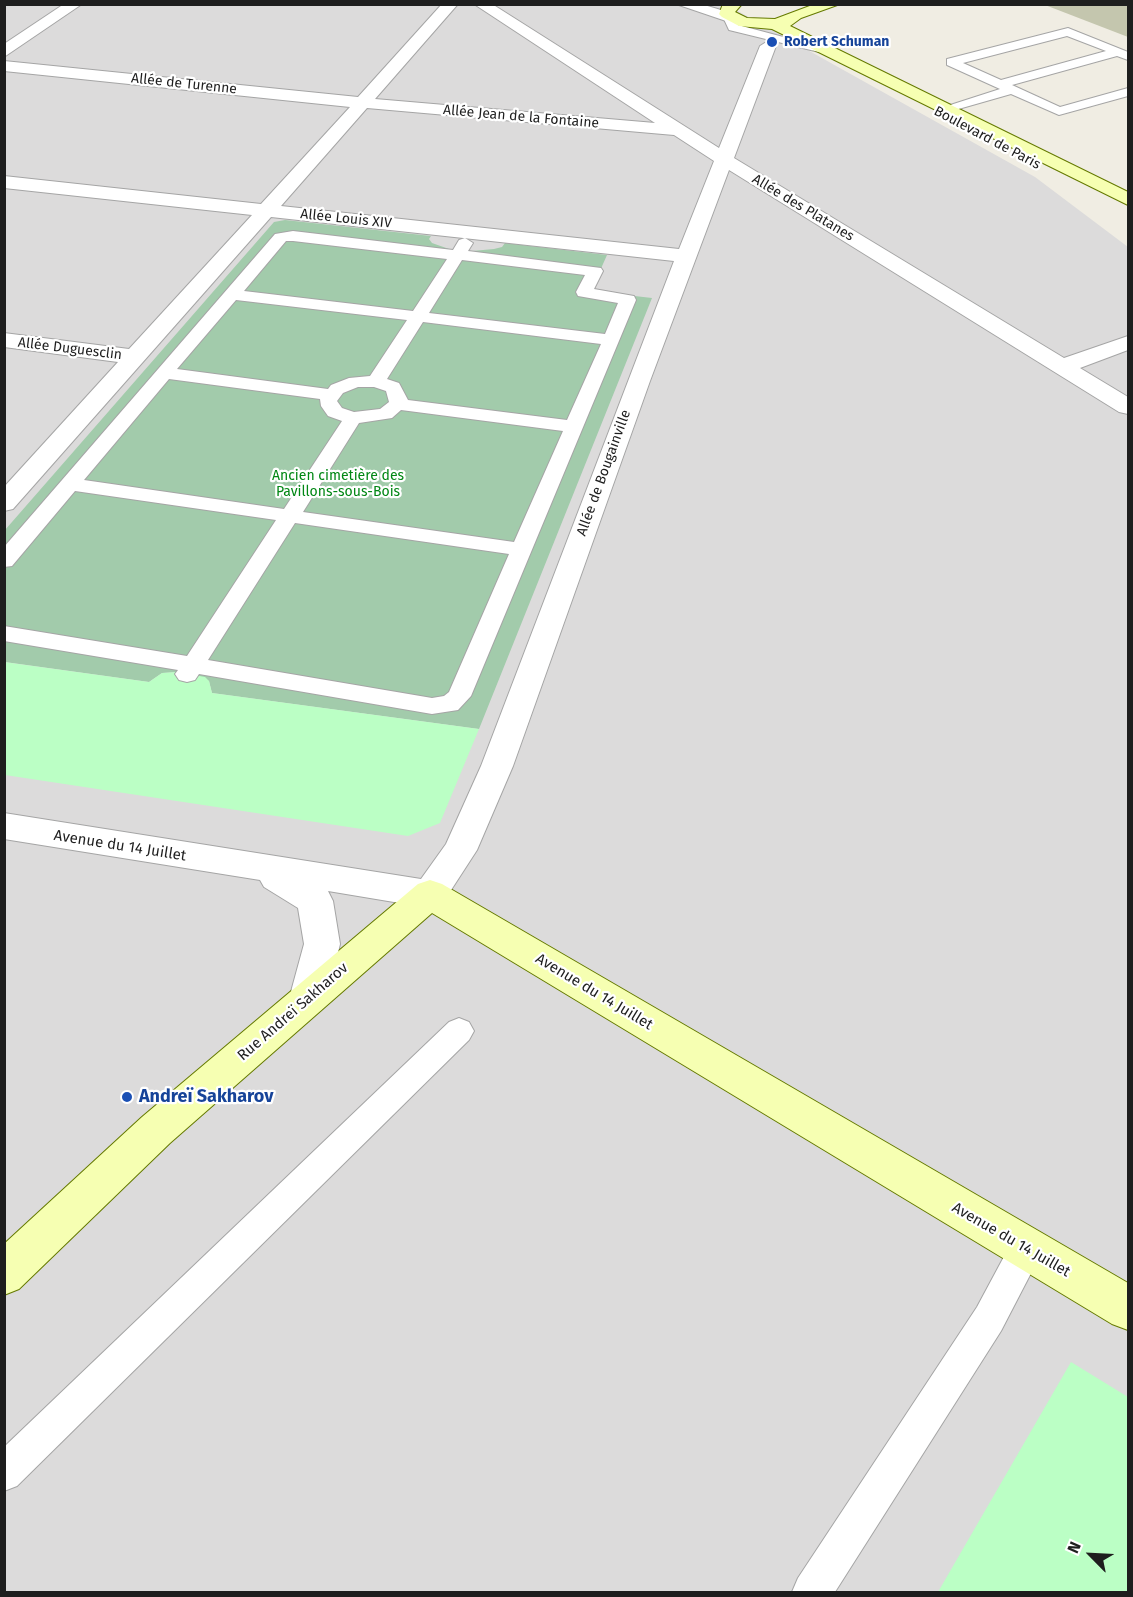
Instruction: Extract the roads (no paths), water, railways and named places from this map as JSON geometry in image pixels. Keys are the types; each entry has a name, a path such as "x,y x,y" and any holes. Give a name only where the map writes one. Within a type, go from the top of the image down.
{"street":[{"path":"4,52 75,4"},
{"path":"4,503 451,4"},
{"name":"Allée des Platanes","path":"481,4 724,160 1128,407"},
{"path":"682,4 729,9"},
{"path":"693,4 729,9 754,25 790,21 796,15 833,4"},
{"path":"782,4 794,11 796,15"},
{"name":"Boulevard de Paris","path":"775,24 819,48 948,108 1128,199"},
{"name":"Allée de Bougainville","path":"430,894 460,850 497,766 638,381 768,46"},
{"name":"Boulevard de Paris","path":"848,62 1011,152 1128,210"},
{"name":"Allée de Turenne","path":"4,66 363,103"},
{"path":"902,91 939,109 948,108"},
{"name":"Allée Jean de la Fontaine","path":"363,103 680,130"},
{"name":"Allée Louis XIV","path":"4,182 688,256"},
{"name":"Allée Duguesclin","path":"4,340 135,357"},
{"path":"1063,366 1128,343"},
{"name":"Avenue du 14 Juillet","path":"4,826 430,894 1026,1250 1128,1308"},
{"path":"264,869 315,901 322,944 308,999"},
{"name":"Rue Andreï Sakharov","path":"4,1274 156,1130 430,894"},
{"name":"Rue Andreï Sakharov","path":"4,1243 156,1130"}],"lane":[{"path":"729,9 733,27 819,48"},
{"path":"1123,54 1068,32 951,62 1059,111 1128,92"},
{"path":"948,108 1006,87 1123,54"},
{"path":"376,381 471,232"},
{"path":"4,561 276,241 284,237 595,271 585,292 622,297 629,302 459,696 450,704 432,706 190,670 4,633"},
{"path":"231,294 613,340"},
{"path":"164,373 331,394 355,382 376,381 393,387 399,398 398,404 385,414 353,418 335,412 328,400 331,394"},
{"path":"398,404 575,427"},
{"path":"190,670 353,418"},
{"path":"70,484 523,550"},
{"path":"4,1473 459,1031"},
{"path":"812,1593 990,1318 1026,1250"}],"place":[{"name":"Robert Schuman","path":"772,42"},
{"name":"Andreï Sakharov","path":"127,1097"}],"park label":[{"name":"Ancien cimetière des Pavillons-sous-Bois","path":"338,484"}]}
